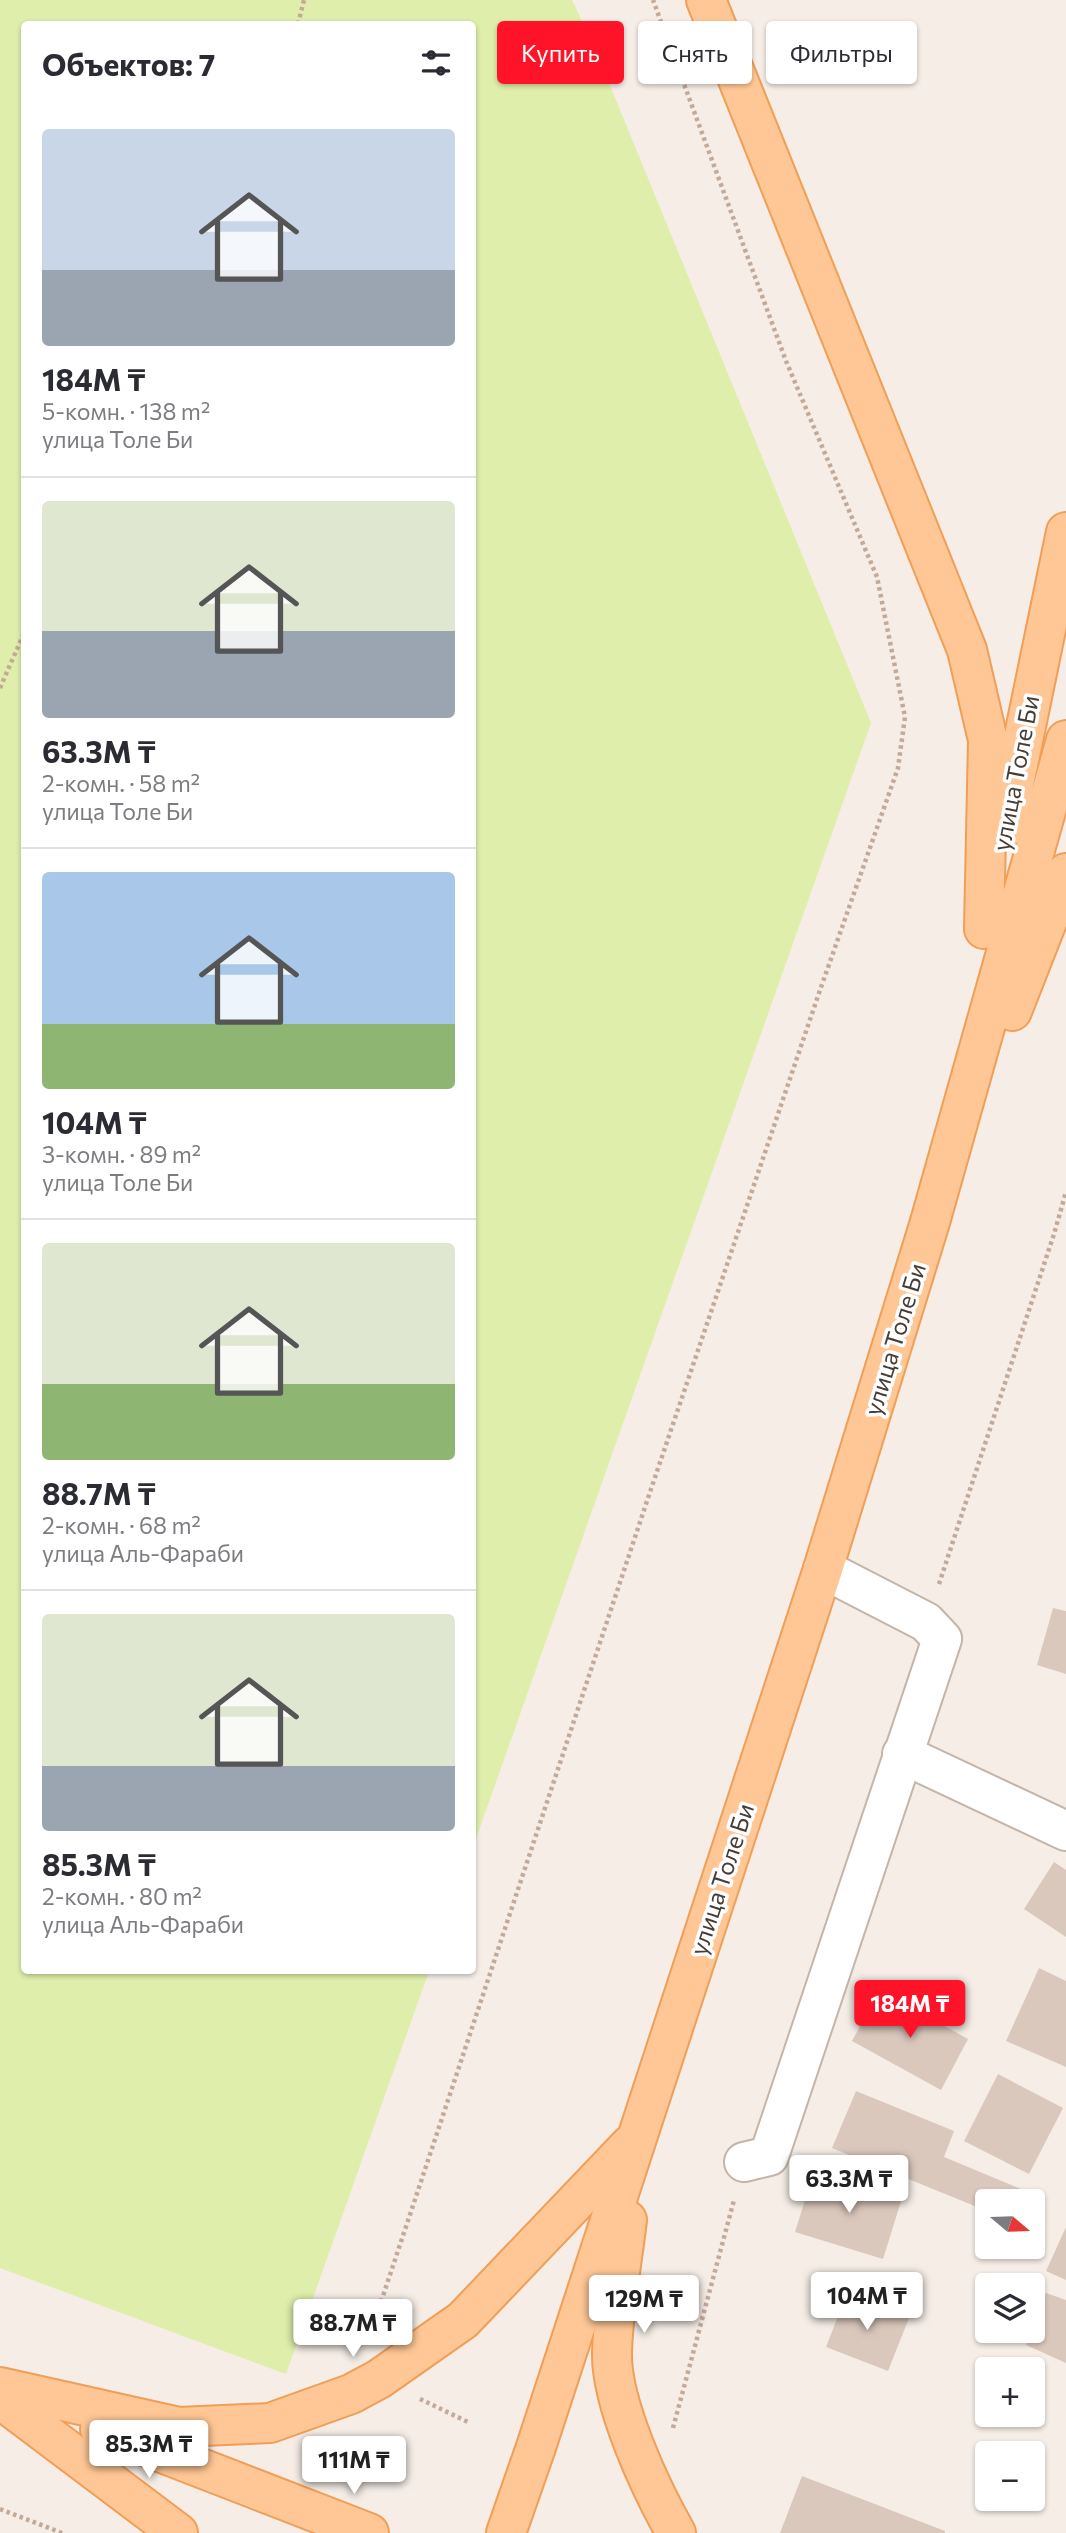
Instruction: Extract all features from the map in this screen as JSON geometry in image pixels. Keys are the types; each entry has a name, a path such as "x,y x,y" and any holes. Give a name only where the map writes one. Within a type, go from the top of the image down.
{"main road":[{"path":"706,0 967,650 988,740 984,929"},
{"name":"улица Толе Би","path":"930,1222 984,929 1066,532"},
{"name":"улица Толе Би","path":"506,2533 822,1569 930,1222 1066,740"},
{"path":"930,1222 1066,873"},
{"path":"0,2389 179,2427 270,2423 351,2394 379,2379 463,2320 637,2138"},
{"path":"637,2138 612,2354 618,2399 654,2495 676,2533"},
{"path":"0,2389 369,2533"},
{"path":"0,2399 178,2533"}],"lane":[{"path":"744,2162 769,2156 942,1639 926,1622 822,1569"},
{"path":"902,1754 1066,1831"}],"path":[{"path":"299,21 304,0"},
{"path":"367,2345 654,1479 898,768 905,717 877,577 786,361 653,0"},
{"path":"0,688 21,640"},
{"path":"0,2509 62,2533"}],"green space":[{"path":"0,0 572,0 582,21 497,21 497,84 609,84 871,723 476,1839 476,21 21,21 21,1974 428,1974 286,2374 0,2268"}],"building":[{"path":"1053,1608 1066,1611 1066,1674 1037,1665"},
{"path":"1054,1862 1066,1870 1066,1937 1024,1909"},
{"path":"1039,1968 1066,1981 1066,2067 1006,2041"},
{"path":"880,1990 968,2039 941,2090 852,2041"},
{"path":"998,2074 1063,2108 1029,2174 964,2141"},
{"path":"856,2091 954,2131 944,2157 1021,2189 975,2189 975,2206 832,2148"},
{"path":"814,2171 902,2198 883,2259 795,2232"},
{"path":"1066,2227 1066,2280 1046,2271"},
{"path":"847,2293 909,2318 888,2371 826,2347"},
{"path":"1046,2293 1066,2300 1066,2363 1026,2345 1045,2343"},
{"path":"802,2476 945,2531 945,2533 780,2533"}]}
